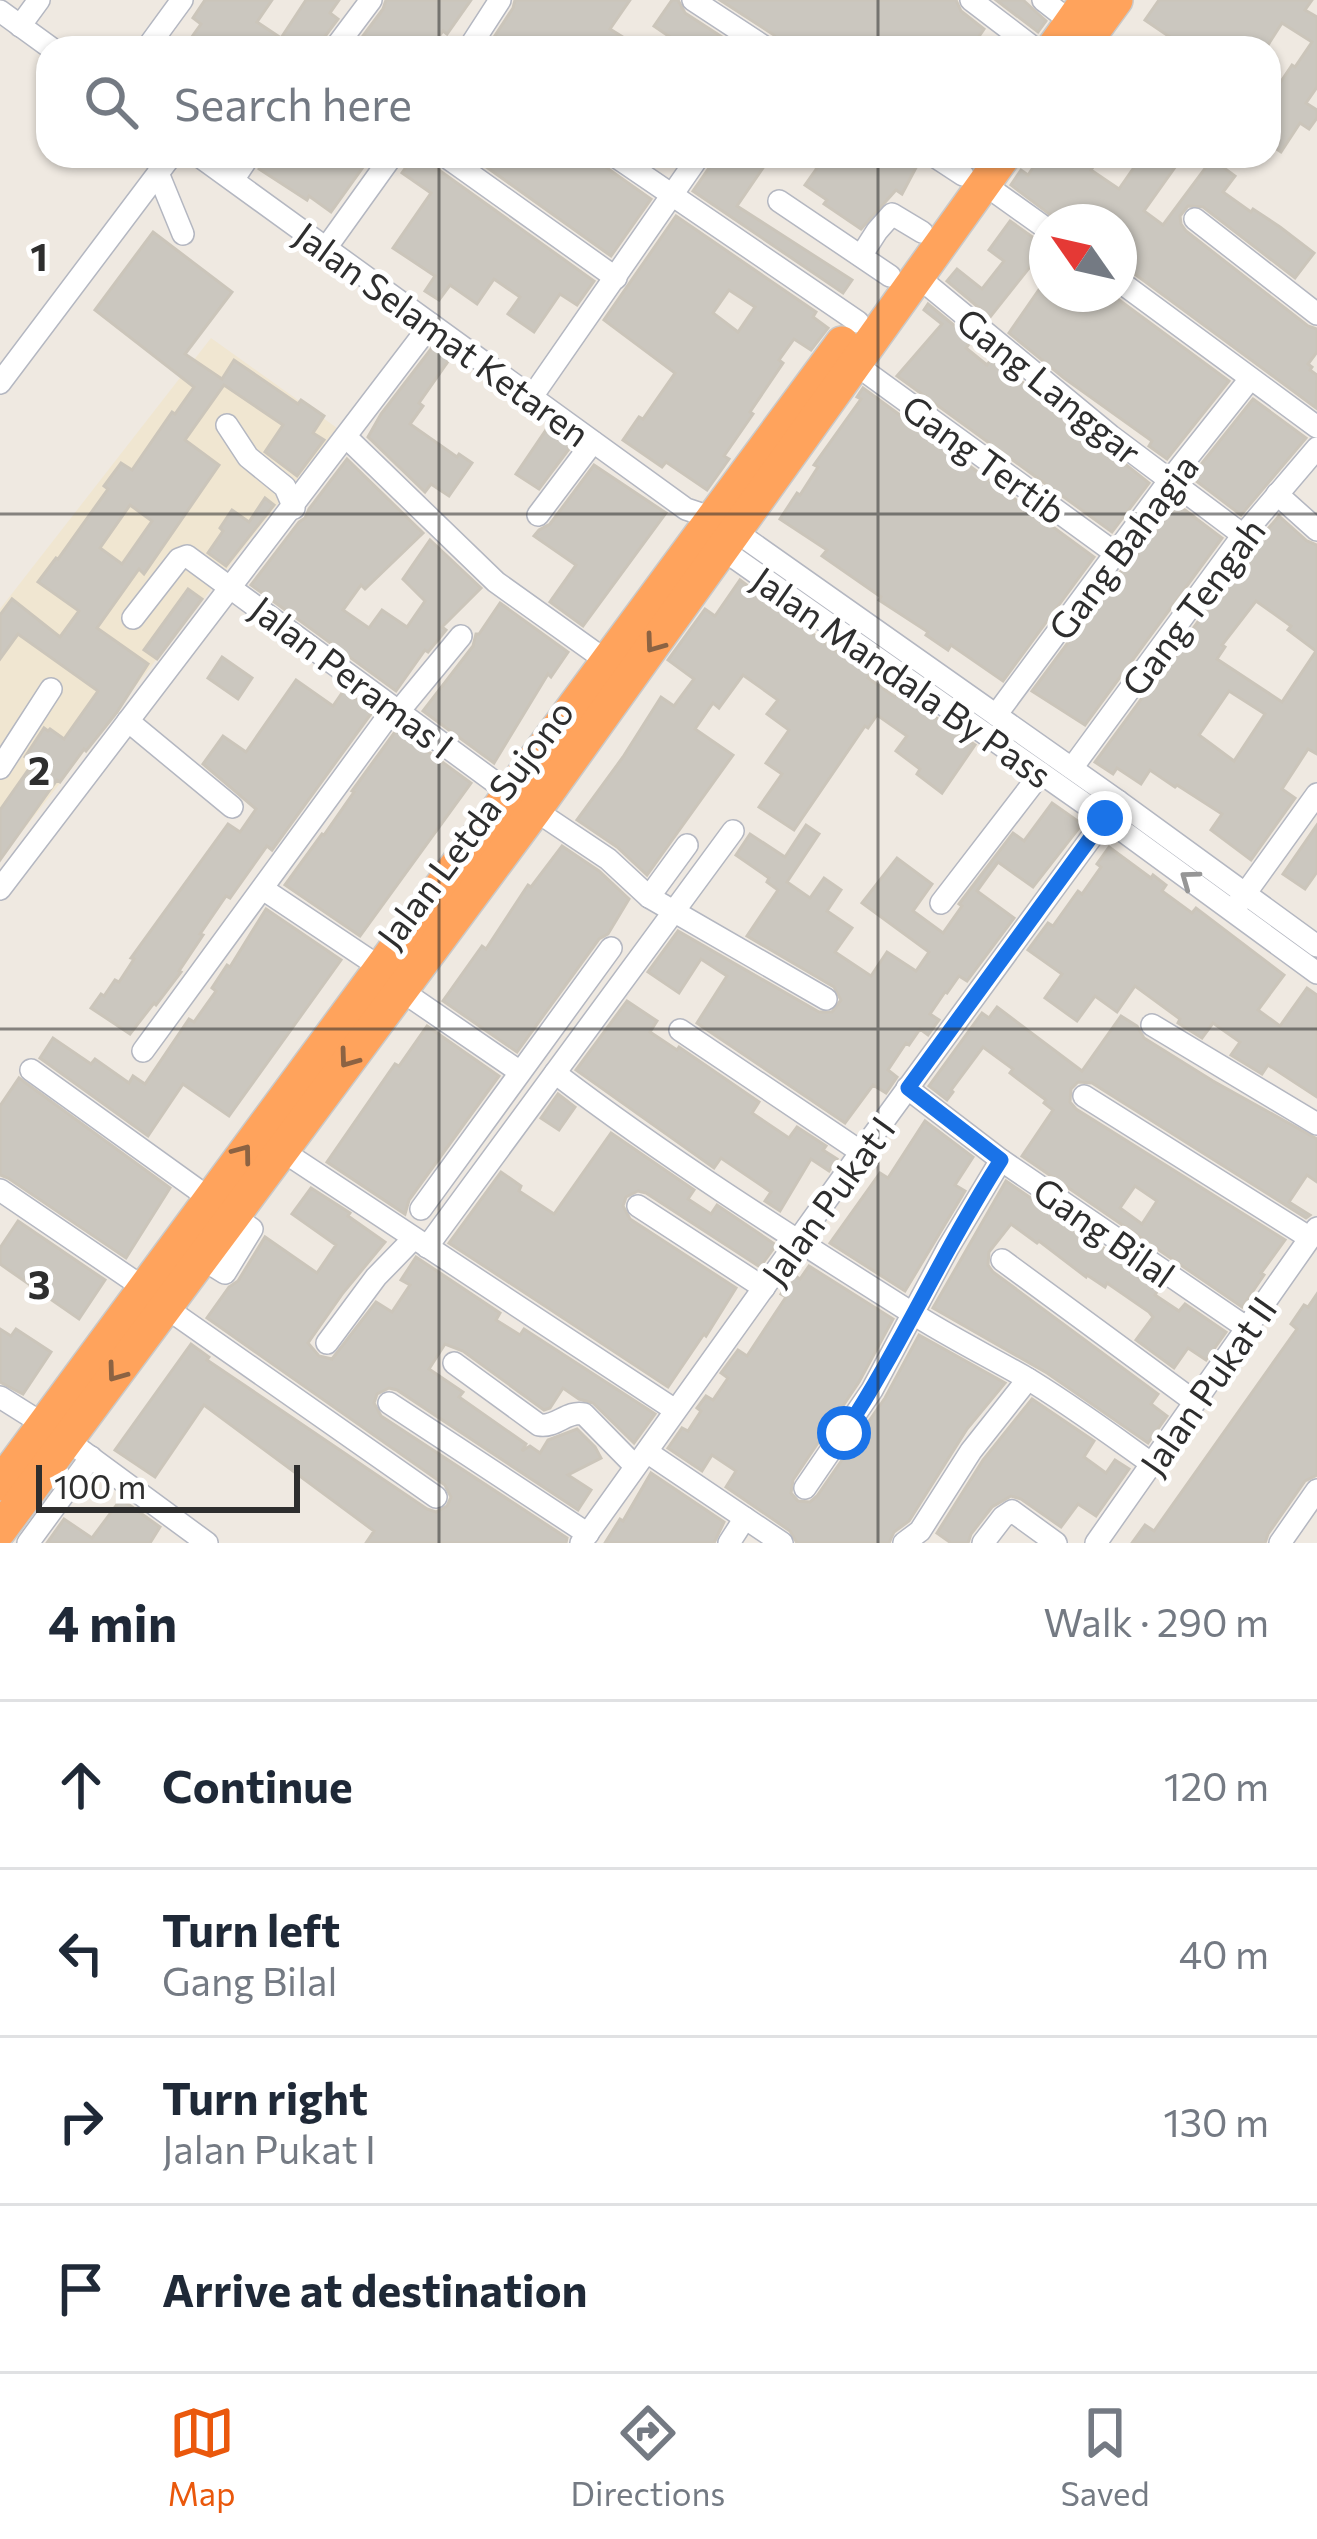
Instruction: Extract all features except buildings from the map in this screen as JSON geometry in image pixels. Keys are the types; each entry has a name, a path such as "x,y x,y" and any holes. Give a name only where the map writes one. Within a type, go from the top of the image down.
{"highway":[{"path":"1073,30 1116,0"},
{"name":"Jalan Letda Sujono","path":"0,1530 67,1441 154,1297 523,802 858,322 904,276 922,232 982,168"},
{"name":"Jalan Letda Sujono","path":"523,802 608,662 712,528 855,364 904,276 982,168"},
{"name":"Jalan Letda Sujono","path":"221,1206 281,1150 390,978"},
{"name":"Jalan Letda Sujono","path":"0,1484 67,1441"}],"street":[{"path":"20,26 39,0"},
{"path":"156,36 182,0"},
{"path":"344,36 371,0"},
{"path":"477,36 500,0"},
{"path":"692,0 748,36"},
{"path":"971,0 1018,36"},
{"path":"1042,0 1073,30"},
{"path":"0,11 36,37"},
{"path":"0,383 162,168"},
{"path":"165,168 184,234"},
{"name":"Jalan Selamat Ketaren","path":"216,168 712,528"},
{"path":"233,180 241,168"},
{"path":"326,248 383,168"},
{"path":"462,168 616,278"},
{"path":"633,168 858,322"},
{"path":"531,398 690,168"},
{"path":"982,168 1029,212"},
{"name":"Gang Langgar","path":"779,201 861,256 904,276 1243,535"},
{"path":"861,256 892,214 922,232"},
{"path":"1195,219 1317,314"},
{"path":"1137,294 1317,428"},
{"path":"0,889 431,324"},
{"name":"Gang Tertib","path":"855,364 1115,553"},
{"name":"Gang Bahagia","path":"996,715 1168,481 1250,379"},
{"path":"226,424 248,457 285,487 293,508"},
{"path":"346,437 496,582 608,662"},
{"path":"538,515 593,442"},
{"name":"Gang Tengah","path":"1072,768 1243,535 1317,448"},
{"path":"1277,494 1317,530"},
{"name":"Jalan Mandala By Pass","path":"712,528 1072,768 1112,810"},
{"name":"Jalan Mandala By Pass","path":"712,528 1041,773 1112,810 1239,902 1317,973"},
{"name":"Jalan Peramas I","path":"134,618 184,556 608,859 650,896 826,999"},
{"path":"143,1051 397,709 461,636"},
{"path":"0,767 51,688"},
{"path":"128,722 232,807"},
{"path":"941,903 1041,773"},
{"path":"1239,902 1317,794"},
{"name":"Jalan Pukat I","path":"584,1538 1112,810"},
{"path":"327,1343 376,1277 420,1243 555,1073 733,831"},
{"path":"650,896 687,845"},
{"path":"263,889 520,1072"},
{"name":"Jalan Mandala By Pass","path":"1239,902 1317,946"},
{"path":"421,1209 611,948"},
{"path":"1152,1025 1317,1124"},
{"path":"680,1030 861,1152"},
{"path":"31,1070 221,1206"},
{"path":"555,1073 797,1243 1028,1379 1152,1464"},
{"name":"Gang Bilal","path":"908,1088 1001,1160 1247,1328"},
{"path":"1084,1096 1314,1233"},
{"path":"281,1150 675,1410"},
{"path":"806,1488 872,1390 1001,1160"},
{"path":"0,1190 436,1497"},
{"path":"638,1206 764,1288"},
{"name":"Jalan Pukat II","path":"1096,1543 1314,1233"},
{"path":"1002,1260 1195,1402"},
{"path":"454,1363 543,1426 584,1414 641,1459 782,1543"},
{"path":"920,1539 971,1451 1028,1379"},
{"path":"0,1397 67,1441 196,1540"},
{"path":"389,1403 584,1538"},
{"path":"28,1543 67,1441"},
{"path":"1280,1543 1317,1490"},
{"path":"982,1543 1012,1511 1056,1543"},
{"path":"729,1543 745,1517"}],"shaded area":[{"path":"211,338 337,428 0,860 0,609"}],"route":[{"path":"844,1433 1001,1160 908,1088 1105,818"}]}
